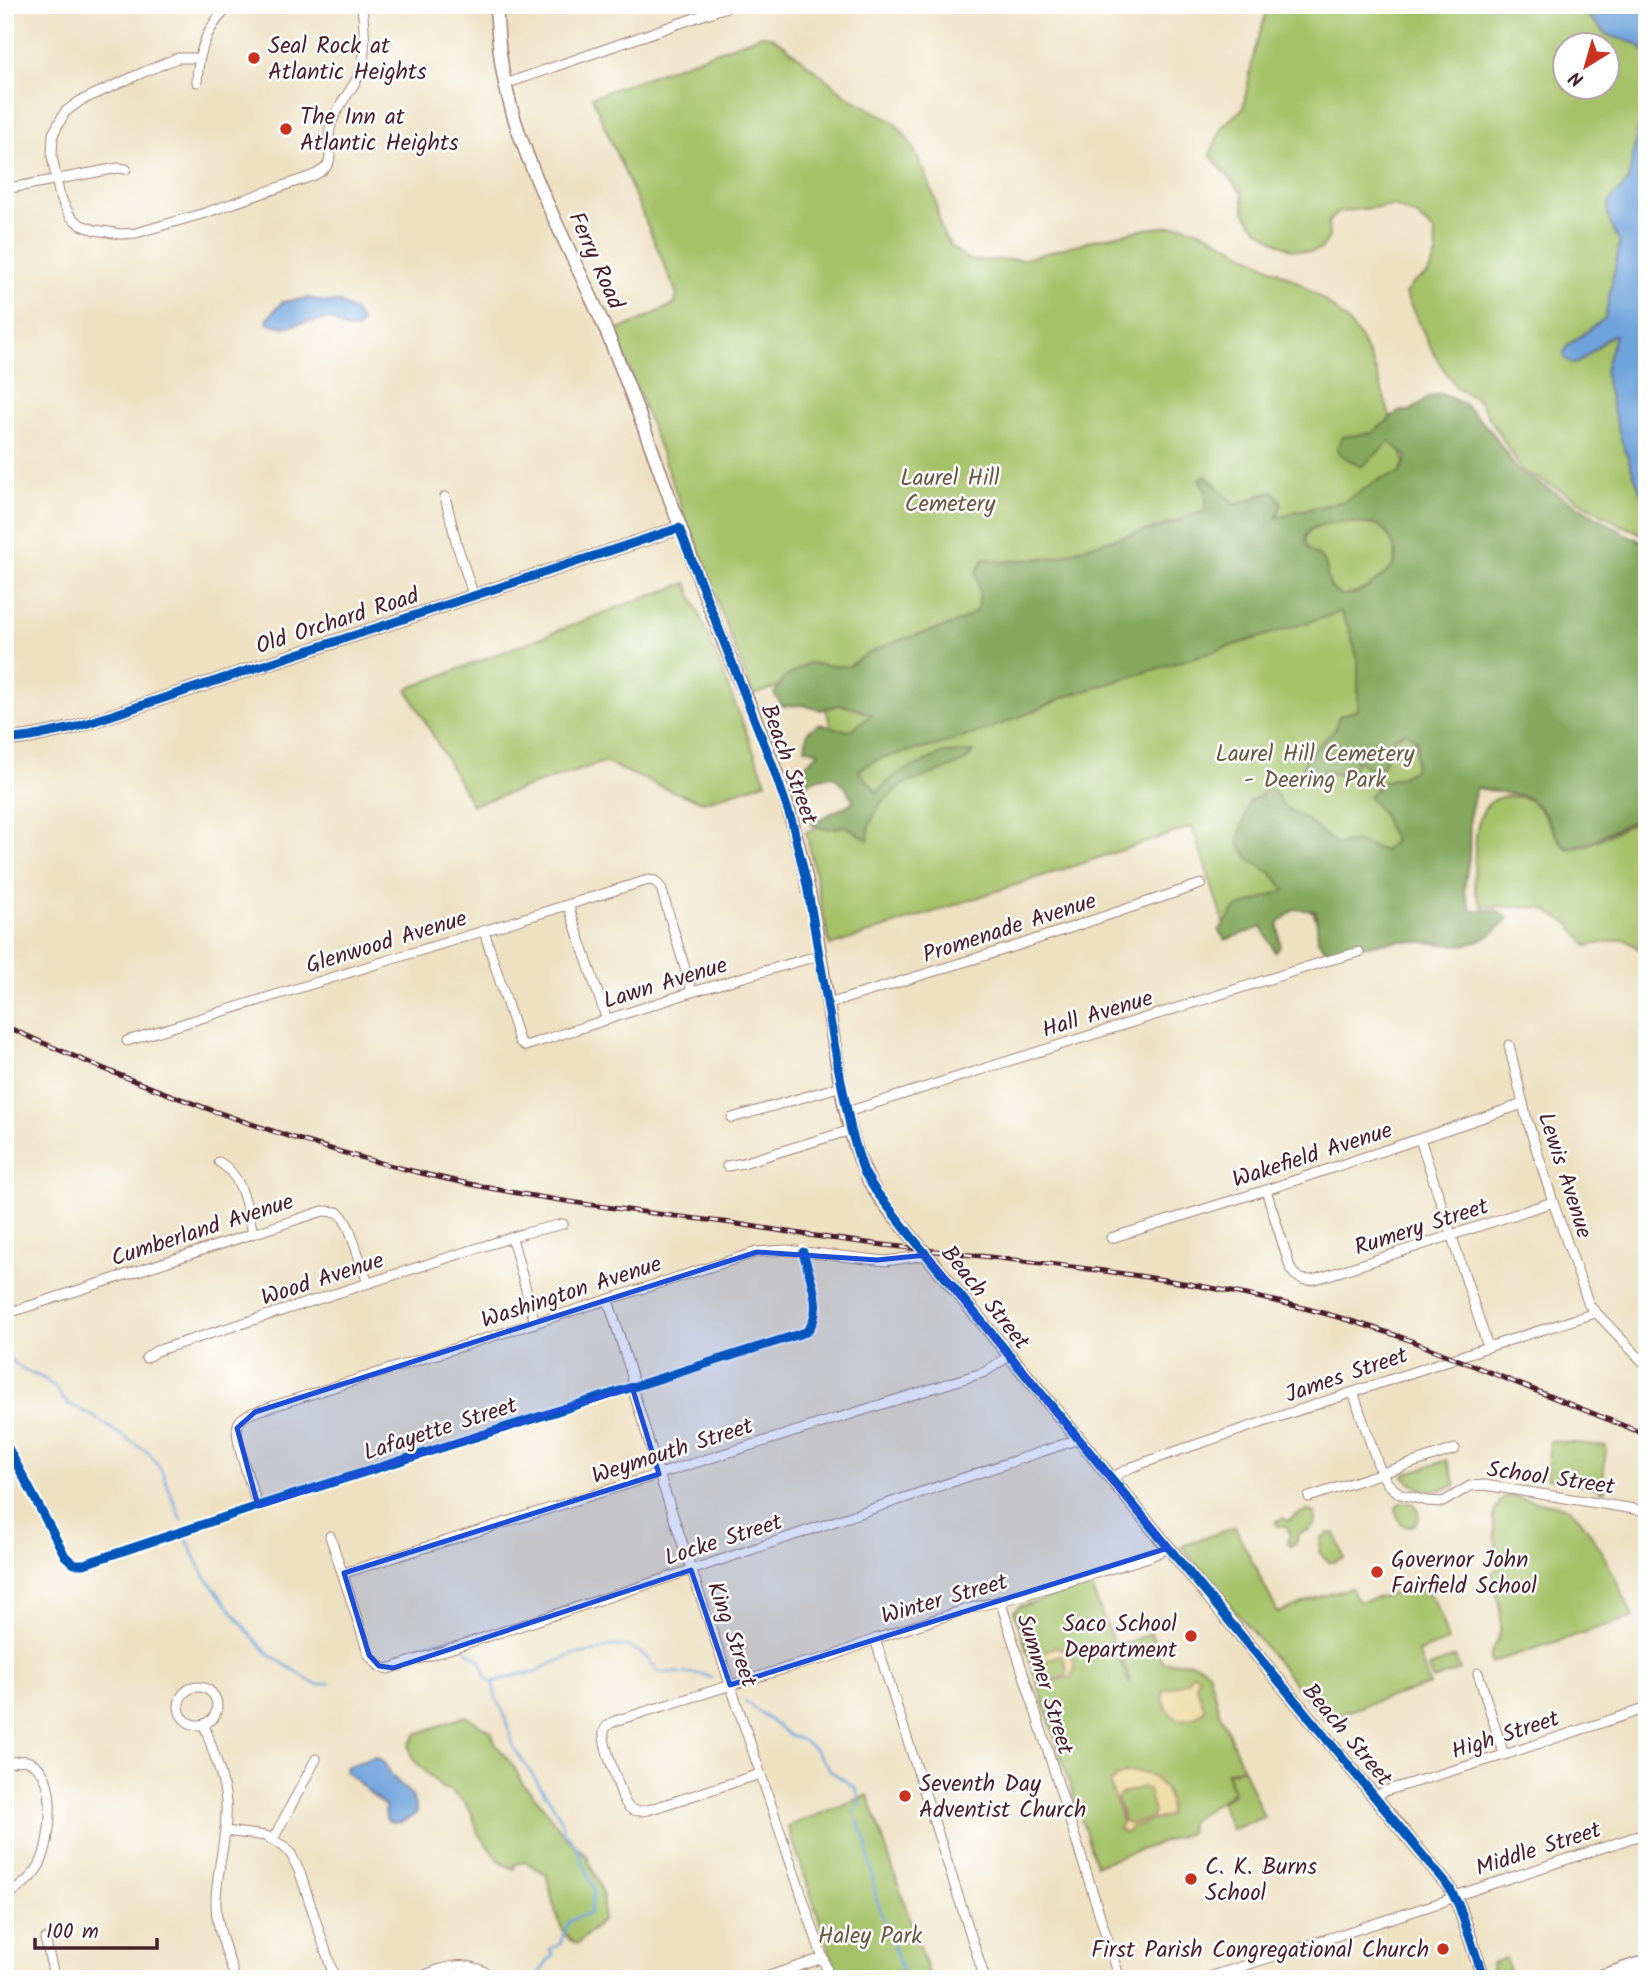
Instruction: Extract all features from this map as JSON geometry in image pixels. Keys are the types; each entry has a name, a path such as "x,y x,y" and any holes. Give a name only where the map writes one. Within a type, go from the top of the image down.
{"main road":[{"name":"Ferry Road","path":"496,5 498,46 514,116 529,157 613,347 679,528"},
{"name":"Old Orchard Road","path":"5,740 73,728 679,528"},
{"name":"Beach Street","path":"679,528 787,805 807,885 851,1130 862,1166 871,1184 1009,1356 1428,1859 1455,1896 1484,1979"},
{"path":"1596,1979 1647,1962"}],"street":[{"path":"197,82 199,58 208,33 232,5"},
{"path":"199,58 177,58 80,101 68,109 52,138 52,156 55,180 67,211 76,221 88,228 131,233 205,214 312,176 327,167 330,161 331,123 362,66 362,5"},
{"path":"505,84 732,5"},
{"path":"5,189 118,168 126,169"},
{"path":"445,497 473,594"},
{"name":"Glenwood Avenue","path":"127,1041 645,880 655,881 660,888 692,992"},
{"name":"Promenade Avenue","path":"828,1004 1019,945 1201,884"},
{"path":"568,905 607,1020"},
{"name":"Lawn Avenue","path":"484,931 522,1045 820,955"},
{"name":"Hall Avenue","path":"847,1111 1359,953"},
{"name":"Lewis Avenue","path":"1510,1045 1523,1104 1553,1202 1589,1305 1595,1313"},
{"path":"732,1118 842,1086"},
{"name":"Wakefield Avenue","path":"1111,1238 1266,1190 1523,1104"},
{"path":"727,1166 851,1130"},
{"path":"1420,1139 1488,1346"},
{"path":"219,1162 231,1171 240,1187 253,1233"},
{"name":"Rumery Street","path":"1266,1190 1291,1270 1299,1279 1306,1280 1318,1279 1452,1237 1553,1202"},
{"name":"Cumberland Avenue","path":"5,1314 318,1211 329,1210 342,1216 349,1228 368,1283"},
{"name":"Wood Avenue","path":"146,1358 156,1351 563,1224"},
{"path":"512,1238 535,1323"},
{"name":"Washington Avenue","path":"258,1506 239,1445 238,1424 244,1417 255,1412 757,1252 778,1250 886,1261 926,1255"},
{"name":"Lafayette Street","path":"5,1442 65,1556 74,1564 89,1563 258,1506 803,1333 809,1329 816,1314 803,1252"},
{"name":"King Street","path":"607,1300 632,1376 632,1387 659,1474 830,1979"},
{"path":"1595,1313 1647,1366"},
{"name":"James Street","path":"1111,1478 1126,1469 1154,1459 1488,1346 1595,1313"},
{"name":"Weymouth Street","path":"344,1573 985,1372 1009,1356"},
{"path":"1353,1392 1381,1474"},
{"name":"Locke Street","path":"344,1573 369,1655 379,1667 393,1668 1079,1439"},
{"path":"1309,1497 1455,1449"},
{"name":"School Street","path":"1381,1474 1400,1494 1427,1502 1443,1502 1470,1486 1484,1485 1647,1511"},
{"path":"330,1536 344,1573"},
{"name":"Winter Street","path":"760,1774 640,1812 631,1810 623,1798 604,1731 615,1721 830,1657 876,1639 1149,1557 1168,1548"},
{"name":"Summer Street","path":"1000,1600 1120,1979"},
{"path":"876,1639 985,1979"},
{"path":"1478,1673 1504,1755"},
{"path":"190,1688 206,1689 214,1695 217,1710 204,1724 198,1726 189,1723 180,1714 180,1699 190,1688"},
{"name":"High Street","path":"1375,1797 1385,1791 1647,1708"},
{"path":"204,1724 224,1786 225,1830 216,1906 235,1979"},
{"path":"273,1839 316,1759"},
{"path":"5,1764 22,1760 31,1762 38,1768 47,1788 50,1806 47,1847 35,1872 5,1898"},
{"path":"225,1830 258,1833 273,1839 288,1850 297,1864 335,1979"},
{"name":"Middle Street","path":"1203,1979 1647,1833"},
{"path":"45,1939 55,1979"},
{"path":"760,1979 823,1958"},
{"path":"415,1979 451,1966 462,1965 480,1969 495,1979"}],"highlighted area":[{"path":"757,1252 877,1260 926,1255 1168,1548 730,1685 691,1570 393,1668 379,1666 369,1655 344,1573 659,1474 632,1387 258,1506 237,1428 255,1412"}],"green space":[{"path":"1269,5 1590,5 1589,17 1605,32 1550,32 1550,102 1620,102 1620,39 1638,44 1647,55 1647,103 1637,134 1630,175 1611,225 1620,242 1605,319 1568,345 1564,352 1565,358 1573,364 1579,362 1615,335 1605,371 1607,387 1622,442 1647,509 1647,536 1619,524 1522,471 1479,401 1456,387 1435,356 1405,294 1413,283 1428,274 1437,253 1434,232 1418,216 1393,206 1337,213 1328,222 1329,237 1322,249 1310,252 1290,249 1254,225 1244,211 1242,193 1210,155 1222,127 1243,108 1255,48"},
{"name":"Laurel Hill Cemetery","path":"762,35 772,37 783,44 847,96 892,121 901,130 925,173 944,236 953,248 967,259 1024,259 1093,240 1145,229 1182,225 1202,231 1298,282 1345,319 1361,339 1376,371 1409,477 1465,842 1328,948 1309,903 1292,902 1224,923 1192,827 830,946 806,832 862,808 813,675 753,695 718,605 615,332 675,304 677,294 592,97"},
{"name":"Laurel Hill Cemetery - Deering Park","path":"1441,394 1464,404 1491,431 1518,471 1647,544 1647,800 1638,817 1631,822 1594,841 1568,848 1560,841 1543,811 1525,796 1476,788 1470,814 1469,856 1464,890 1471,910 1496,910 1508,918 1495,931 1470,944 1399,941 1329,953 1318,940 1316,911 1294,909 1278,924 1280,946 1275,952 1262,927 1225,940 1219,931 1236,908 1285,890 1271,873 1250,860 1238,843 1249,802 1262,795 1264,785 1275,792 1283,806 1307,820 1337,845 1355,841 1385,851 1394,840 1382,814 1369,797 1380,783 1400,777 1415,768 1417,741 1406,732 1394,738 1382,767 1369,769 1357,760 1350,777 1329,773 1309,774 1302,767 1310,753 1335,729 1339,716 1358,710 1358,660 1341,612 1065,697 958,739 877,760 859,771 877,792 897,774 943,753 974,752 963,763 900,786 880,804 869,826 868,840 846,826 826,829 810,824 854,802 834,776 818,778 798,788 793,783 796,774 819,752 805,748 808,731 819,724 849,731 872,715 839,705 820,710 803,705 783,706 774,694 783,679 808,663 848,667 886,645 966,618 977,610 980,595 976,572 984,558 1001,562 1056,557 1160,527 1206,510 1206,491 1199,479 1206,476 1235,505 1273,491 1282,503 1277,518 1345,501 1382,478 1399,474 1407,457 1390,442 1361,467 1340,454 1337,449 1342,437 1372,433 1400,411 1410,411 1429,397","holes":["1339,522 1379,525 1395,551 1396,557 1391,568 1360,591 1342,595 1334,591 1329,583 1326,565 1308,547 1306,535 1321,525"]},
{"path":"687,583 766,782 703,802 604,762 472,805 407,689"},
{"path":"1506,796 1524,798 1537,806 1567,849 1586,846 1635,822 1636,854 1647,886 1647,957 1624,939 1587,946 1571,925 1542,908 1482,906 1474,880 1478,825 1489,803"},
{"path":"1550,1441 1606,1446 1603,1485 1606,1486 1605,1491 1546,1478"},
{"path":"1447,1460 1456,1485 1441,1490 1428,1490 1416,1487 1404,1477 1405,1474"},
{"path":"1505,1496 1569,1508 1596,1543 1633,1617 1490,1663 1501,1629 1500,1608 1492,1580 1492,1573 1499,1567 1494,1519 1495,1511"},
{"path":"1401,1502 1412,1503 1418,1510 1419,1519 1414,1525 1406,1527 1397,1516 1396,1507"},
{"path":"1307,1511 1315,1513 1316,1523 1309,1530 1298,1533 1297,1541 1291,1546 1288,1542 1288,1529 1286,1526 1277,1526 1276,1521 1283,1518 1288,1521"},
{"path":"1235,1527 1278,1613 1318,1597 1351,1588 1360,1602 1416,1588 1423,1590 1438,1609 1448,1641 1418,1652 1430,1685 1325,1720 1181,1546"},
{"path":"1328,1533 1336,1534 1344,1558 1329,1562 1319,1552 1321,1538"},
{"path":"1090,1585 1129,1682 1117,1647 1151,1633 1163,1663 1193,1663 1208,1671 1219,1711 1243,1767 1226,1772 1233,1792 1190,1821 1189,1833 1096,1865 1014,1611 1018,1607"},
{"path":"1455,1657 1460,1670 1433,1680 1429,1667"},
{"path":"466,1716 491,1732 496,1745 514,1767 522,1783 563,1834 587,1856 603,1893 603,1920 577,1944 564,1933 560,1924 546,1874 525,1862 515,1864 514,1869 505,1865 479,1835 472,1814 464,1802 442,1788 412,1758 409,1746 416,1734"},
{"path":"1243,1768 1264,1817 1231,1830 1221,1802 1234,1793 1228,1773"},
{"name":"Haley Park","path":"868,1795 930,1979 839,1979 788,1826"},
{"path":"1506,1958 1513,1979 1496,1979 1491,1963"}],"sand":[{"path":"1055,1647 1070,1654 1074,1662 1071,1678 1052,1681 1051,1685 1045,1683 1047,1679 1039,1658","holes":["1060,1655 1063,1657 1066,1675 1051,1680 1043,1663"]},
{"path":"1194,1673 1199,1677 1196,1685 1205,1709 1193,1717 1179,1719 1166,1708 1163,1691 1188,1681"},
{"path":"1137,1772 1153,1778 1168,1797 1169,1815 1131,1827 1124,1833 1119,1829 1122,1822 1110,1783 1116,1777","holes":["1142,1787 1148,1790 1154,1813 1152,1818 1130,1824 1124,1821 1117,1799 1121,1794"]}],"water":[{"path":"1590,5 1647,5 1647,55 1638,44 1620,39 1620,32 1605,32 1589,17"},
{"path":"1647,103 1647,509 1622,442 1607,387 1605,371 1615,335 1573,364 1565,358 1564,352 1605,318 1620,242 1610,221 1608,209 1612,198 1628,181 1637,134"},
{"path":"308,298 338,302 354,311 361,324 357,330 344,328 331,319 285,327 267,323 282,302"},
{"path":"1647,817 1647,886 1637,854 1635,822"},
{"path":"374,1757 382,1760 393,1777 412,1796 417,1812 406,1820 394,1822 386,1819 385,1806 345,1771 346,1767"}],"waterway":[{"path":"5,1356 24,1370 43,1378 55,1387 69,1404 91,1415 150,1454 162,1471 181,1520"},
{"path":"186,1538 204,1575 253,1638 269,1654 313,1683 330,1683"},
{"path":"390,1659 404,1655 422,1644 456,1638"},
{"path":"466,1650 481,1661 487,1679 493,1682 535,1673 572,1655 612,1646 630,1647 643,1654 659,1672 702,1674 712,1678"},
{"path":"493,1682 496,1699 503,1711 514,1748 557,1811 564,1830 577,1847 594,1890 590,1913 568,1923 560,1944 550,1949 553,1955 537,1979"},
{"path":"745,1701 789,1735 814,1749 832,1772 856,1788 860,1803 855,1814"},
{"path":"858,1821 867,1843 876,1898 905,1979"}],"railway":[{"path":"5,1026 109,1071 214,1111 320,1146 429,1175 576,1203 836,1239 1133,1275 1273,1300 1409,1340 1647,1435"}],"cycle path":[{"path":"5,740 73,728 679,528 772,764 792,822 807,885 851,1130 864,1172 911,1236 1449,1887 1459,1906 1484,1979"},
{"path":"5,1442 65,1556 74,1564 84,1564 806,1332 815,1315 815,1304 803,1252"}],"place":[{"name":"Seal Rock at Atlantic Heights","path":"254,58"},
{"name":"The Inn at Atlantic Heights","path":"286,129"},
{"name":"Governor John Fairfield School","path":"1377,1572"},
{"name":"Saco School Department","path":"1191,1636"},
{"name":"Seventh Day Adventist Church","path":"905,1796"},
{"name":"C. K. Burns School","path":"1191,1879"},
{"name":"First Parish Congregational Church","path":"1443,1949"}]}
